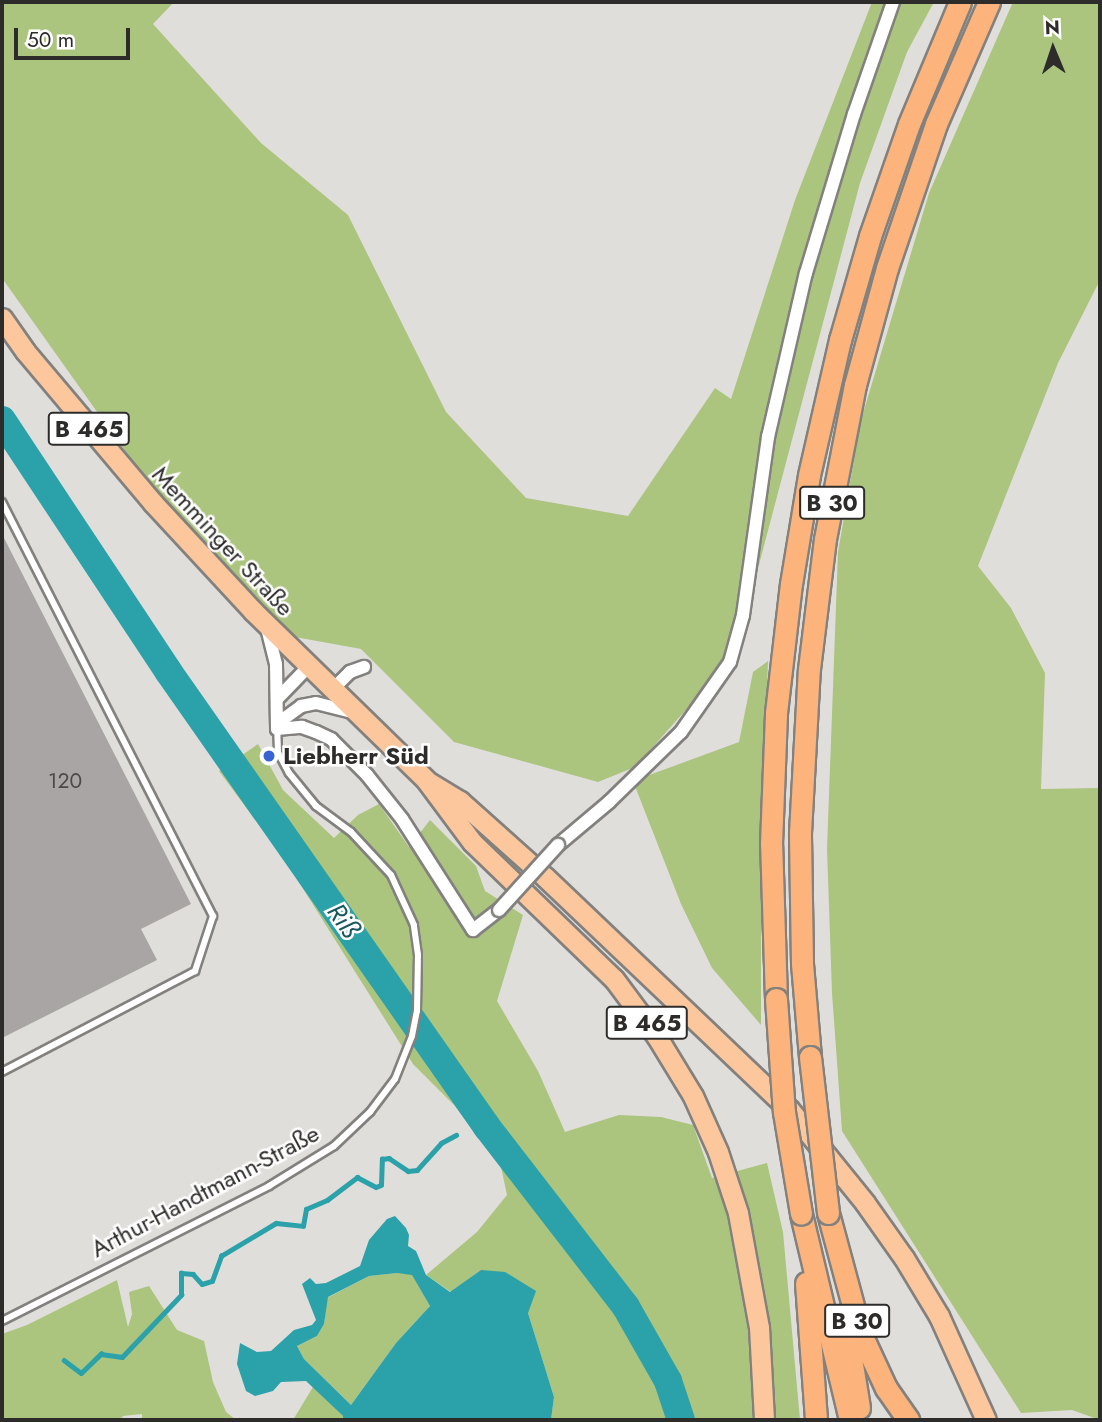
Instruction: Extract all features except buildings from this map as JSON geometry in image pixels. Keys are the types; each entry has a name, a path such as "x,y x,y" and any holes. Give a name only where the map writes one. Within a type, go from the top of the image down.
{"highway":[{"name":"B 30","path":"850,1420 801,1214 784,1112 776,999 771,844 776,713 791,584 809,475 837,352 870,236 909,124 960,2"},
{"name":"B 30","path":"861,1420 828,1213 802,963 800,833 809,669 825,539 855,385 880,291 936,124 989,2"},
{"name":"B 30","path":"828,1213 860,1332 886,1388 908,1420"},
{"path":"801,1214 816,1420"}],"main road":[{"name":"Memminger Straße","path":"2,318 25,351 117,463 265,624 426,780"},
{"name":"B 465","path":"426,780 472,842 614,979 657,1037 693,1096 718,1152 738,1213 759,1327 764,1420"},
{"name":"B 465","path":"426,780 460,801 545,877 789,1109 865,1203 904,1258 939,1316 986,1420"}],"street":[{"path":"277,726 302,727 331,739 367,775 402,819 473,930 499,910 558,845 609,802 681,732 730,662 743,615 768,437 806,273 854,114 893,2"},
{"name":"Arthur-Handtmann-Straße","path":"265,624 276,664 277,726"},
{"path":"278,698 310,665"},
{"path":"334,688 350,672 364,667"},
{"path":"277,726 301,706 316,703 362,716"}],"lane":[{"path":"2,502 213,916 195,971 2,1072"},
{"name":"Arthur-Handtmann-Straße","path":"2,1321 269,1186 334,1146 370,1112 395,1079 417,1011 418,954 414,925 391,875 351,831 316,806 289,773 278,752 277,726"}],"green space":[{"path":"2,2 174,2 153,24 261,143 348,215 446,412 526,498 628,516 715,388 731,399 795,200 872,2 934,2 907,52 860,183 743,625 716,676 635,767 598,782 454,742 361,649 295,637 149,485 2,278"},
{"path":"1013,2 1100,2 1100,280 1058,363 978,566 1011,608 1045,673 1041,789 1100,788 1100,1420 1072,1410 1021,1413 842,1131 832,993 827,849 838,552 861,420 929,193"},
{"path":"768,661 761,859 761,1025 712,968 681,904 633,781 739,742 753,672"},
{"path":"258,744 283,790 334,838 358,815 379,804 409,847 430,820 476,866 485,891 523,915 497,1001 538,1071 565,1132 619,1115 661,1117 693,1125 712,1178 767,1163 783,1232 800,1420 551,1420 554,1397 528,1313 481,1270 451,1292 426,1275 477,1232 507,1195 501,1167 455,1106 413,1064 285,860 219,771"},
{"path":"412,1274 430,1306 396,1343 351,1405 304,1359 297,1346 317,1336 324,1324 327,1298 369,1276"},
{"path":"117,1280 128,1327 132,1314 129,1292 149,1286 177,1330 204,1341 213,1382 226,1412 236,1420 142,1420 142,1414 123,1416 120,1420 2,1420 2,1334 27,1325"},
{"path":"313,1387 343,1416 343,1420 293,1420"}],"water":[{"path":"395,1216 406,1228 409,1235 408,1246 416,1251 426,1275 450,1292 481,1270 505,1272 536,1291 528,1313 554,1397 551,1420 343,1420 343,1416 306,1381 281,1382 273,1391 255,1396 246,1391 237,1364 240,1343 257,1352 271,1351 294,1330 312,1325 316,1320 302,1284 310,1278 316,1284 326,1283 360,1266 369,1240 387,1219","holes":["397,1273 412,1275 430,1306 396,1343 351,1405 304,1359 297,1346 317,1336 324,1324 328,1297 369,1276"]}],"waterway":[{"name":"Riß","path":"2,420 168,671 487,1127 626,1307 668,1381 681,1420"},
{"path":"64,1360 81,1373 101,1354 122,1357 181,1295 181,1273 193,1274 202,1284 212,1281 221,1256 276,1223 303,1226 306,1209 327,1200 357,1177 376,1187 381,1185 382,1159 389,1158 408,1171 417,1170 441,1143 456,1135"}],"place":[{"name":"Liebherr Süd","path":"269,756"}]}
